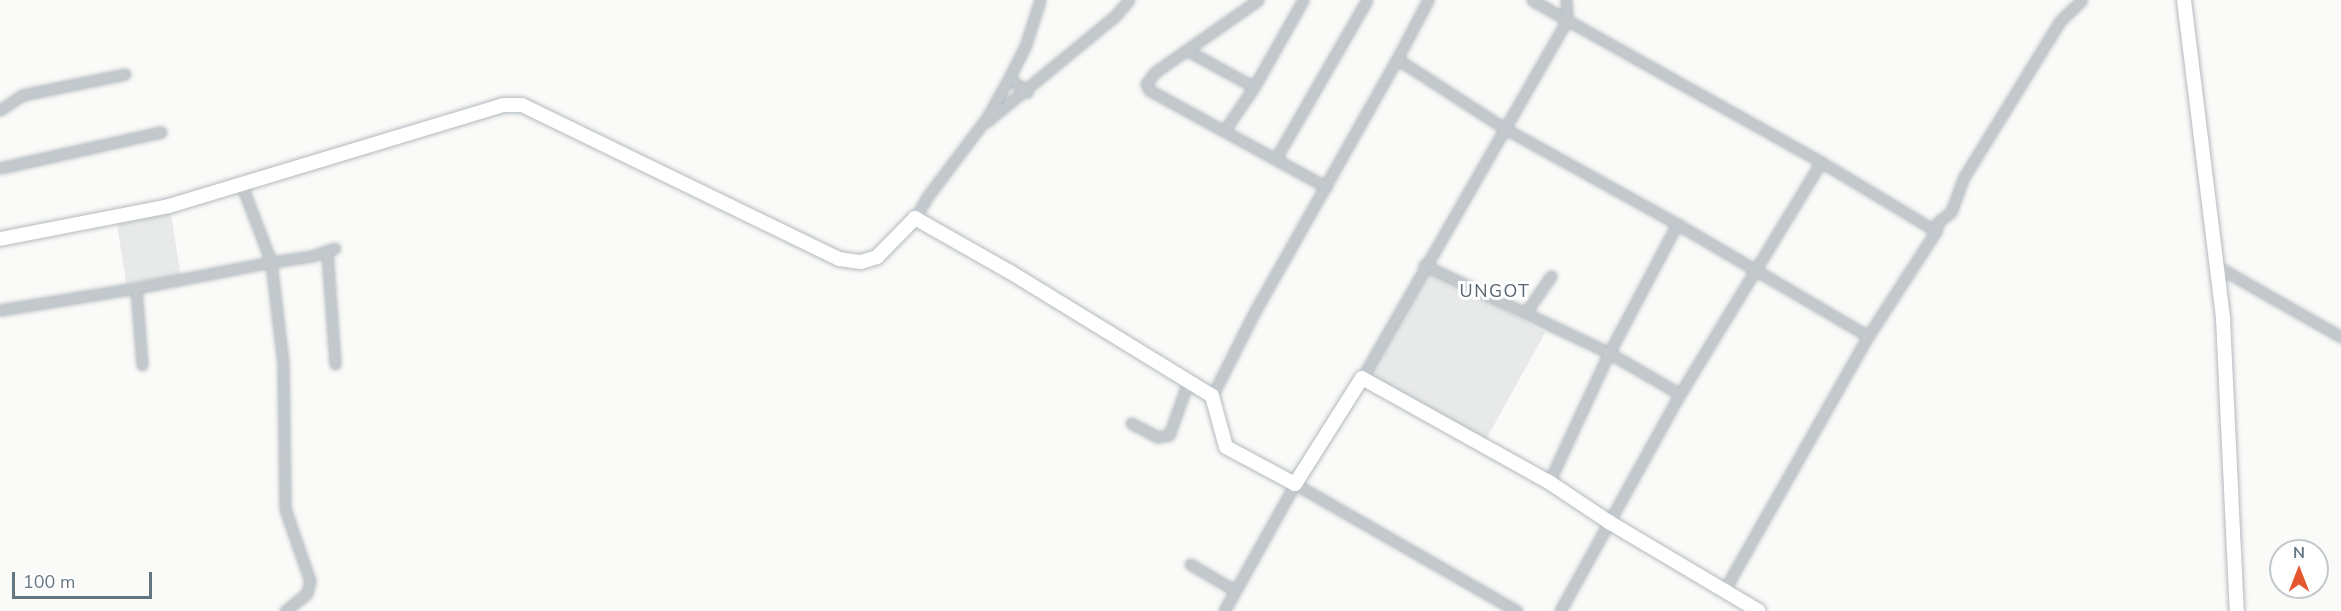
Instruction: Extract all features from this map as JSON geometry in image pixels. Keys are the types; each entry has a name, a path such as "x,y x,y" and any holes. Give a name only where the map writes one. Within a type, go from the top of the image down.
{"street":[{"path":"0,239 149,211 513,104 522,105 562,122 839,259 861,262 877,257 915,218 977,129 1026,47 1040,0"},
{"path":"977,129 1027,92 1115,16 1129,0"},
{"path":"1258,0 1148,79 1146,84 1149,90 1326,186"},
{"path":"1224,131 1254,87 1303,0"},
{"path":"1276,158 1367,0"},
{"path":"1428,0 1255,311 1212,396 1226,447 1517,611"},
{"path":"1532,0 1821,162 1936,231"},
{"path":"1224,611 1295,484 1362,378 1424,265 1567,20 1566,0"},
{"path":"1725,591 1868,336 1936,231 1938,222 1951,212 1964,177 2060,21 2082,0"},
{"path":"2184,0 2218,267 2228,389 2237,611"},
{"path":"1188,51 1254,87"},
{"path":"1397,59 1504,128 1677,224 1868,336"},
{"path":"0,110 22,95 125,74"},
{"path":"1009,78 1027,92"},
{"path":"0,168 161,132"},
{"path":"1560,611 1680,394 1821,162"},
{"path":"242,183 271,262 283,363 285,509 310,581 307,593 285,611"},
{"path":"915,218 1010,272 1212,396"},
{"path":"1549,482 1609,353 1677,224"},
{"path":"0,310 136,288 331,250 335,364"},
{"path":"1424,265 1609,353 1680,394"},
{"path":"2218,267 2341,337"},
{"path":"1526,312 1551,276"},
{"path":"136,288 142,365"},
{"path":"1362,378 1549,482 1609,522 1758,611"},
{"path":"1131,423 1157,437 1169,435 1188,381"},
{"path":"1190,564 1234,590"}],"shaded area":[{"path":"171,214 181,275 126,284 117,223"},
{"path":"1429,268 1545,332 1486,440 1369,376"}],"district":[{"name":"UNGOT","path":"1495,291"}]}
